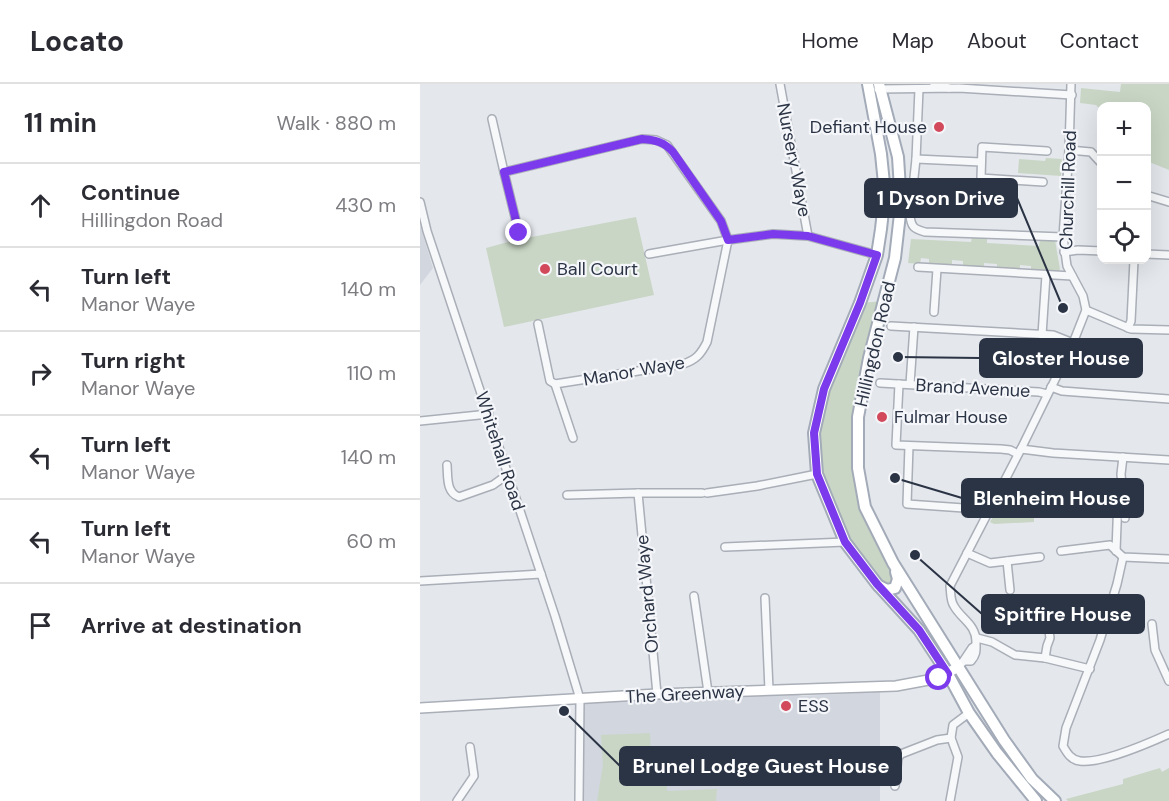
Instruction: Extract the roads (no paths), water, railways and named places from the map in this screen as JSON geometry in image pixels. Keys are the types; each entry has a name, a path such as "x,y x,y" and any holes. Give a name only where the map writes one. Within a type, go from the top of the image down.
{"main road":[{"name":"Hillingdon Road","path":"874,87 885,193 877,255 860,303 824,389 814,433 817,474 845,542 877,584 919,630 948,674 969,713 997,753 1036,801"},
{"name":"Hillingdon Road","path":"874,87 898,157 901,205 895,258 869,358 858,417 858,468 865,507 893,563 961,664 1004,740 1050,800"},
{"path":"877,584 887,590 895,588 898,579 893,563"}],"street":[{"name":"Nursery Waye","path":"780,84 808,236"},
{"path":"934,84 949,88"},
{"name":"Churchill Road","path":"1071,84 1063,237 1064,252 1072,276 1083,296 1086,310"},
{"path":"874,87 949,88 1072,95"},
{"path":"919,89 916,159 910,215 910,224 915,230 1063,237"},
{"path":"492,119 519,233"},
{"path":"504,172 642,139 656,140 667,145 673,152 721,221 728,240"},
{"path":"1043,182 981,178 982,147 1047,151"},
{"path":"1069,150 1091,152 1097,159"},
{"path":"916,159 981,162"},
{"path":"1151,197 1169,202"},
{"name":"Whitehall Road","path":"420,202 427,231 489,414 580,699 579,801"},
{"path":"649,254 773,234 808,236 877,255"},
{"name":"Manor Waye","path":"555,384 693,361 707,342 728,240"},
{"path":"1064,252 1097,251"},
{"path":"1151,254 1169,255"},
{"path":"1128,328 1131,321 1134,264"},
{"path":"918,267 1072,276"},
{"path":"934,312 937,269"},
{"path":"1042,334 1046,275"},
{"path":"961,664 976,642 972,627 954,607 950,586 1020,451 1073,343 1086,310 1128,328 1169,330"},
{"name":"Manor Waye","path":"538,324 550,381 555,384 573,438"},
{"path":"891,326 1053,335 1073,343"},
{"path":"910,384 914,327"},
{"name":"Brand Avenue","path":"880,383 1039,392 1062,391 1169,399"},
{"name":"Brand Avenue","path":"899,384 896,445 909,446"},
{"path":"420,421 489,414"},
{"path":"988,512 978,509 907,504 909,446 1000,449 1169,460"},
{"path":"1123,457 1121,474 1122,486 1126,494 1125,518"},
{"path":"447,465 449,489 453,495 459,497 493,485 507,475"},
{"path":"567,495 724,492 817,474"},
{"name":"Orchard Waye","path":"638,493 657,694"},
{"path":"1116,550 1118,498"},
{"path":"725,547 845,542"},
{"path":"1061,551 1110,545 1123,557 1169,559"},
{"path":"967,553 990,563 1041,557"},
{"path":"1123,557 1117,584 1090,669 1062,742 1071,758 1086,761 1125,751 1169,734"},
{"path":"1007,561 1010,590"},
{"path":"420,582 541,574"},
{"path":"694,596 708,692"},
{"path":"765,598 769,690"},
{"path":"1045,601 1050,638 1045,658"},
{"path":"1152,624 1155,650 1169,681"},
{"path":"976,642 992,642 1015,655 1045,658 1090,669"},
{"name":"The Greenway","path":"420,708 657,694 896,686 932,680 948,674 961,664"},
{"path":"950,801 958,757 951,738 953,724 969,713"},
{"path":"895,786 898,758 901,754 938,740 951,738"},
{"path":"456,801 474,776 470,747"}],"place":[{"name":"Defiant House","path":"939,127"},
{"name":"Ball Court","path":"545,269"},
{"name":"1 Dyson Drive","path":"1063,308"},
{"name":"Gloster House","path":"898,357"},
{"name":"Fulmar House","path":"882,417"},
{"name":"Blenheim House","path":"895,478"},
{"name":"Spitfire House","path":"915,555"},
{"name":"ESS","path":"786,706"},
{"name":"Brunel Lodge Guest House","path":"564,711"}]}
